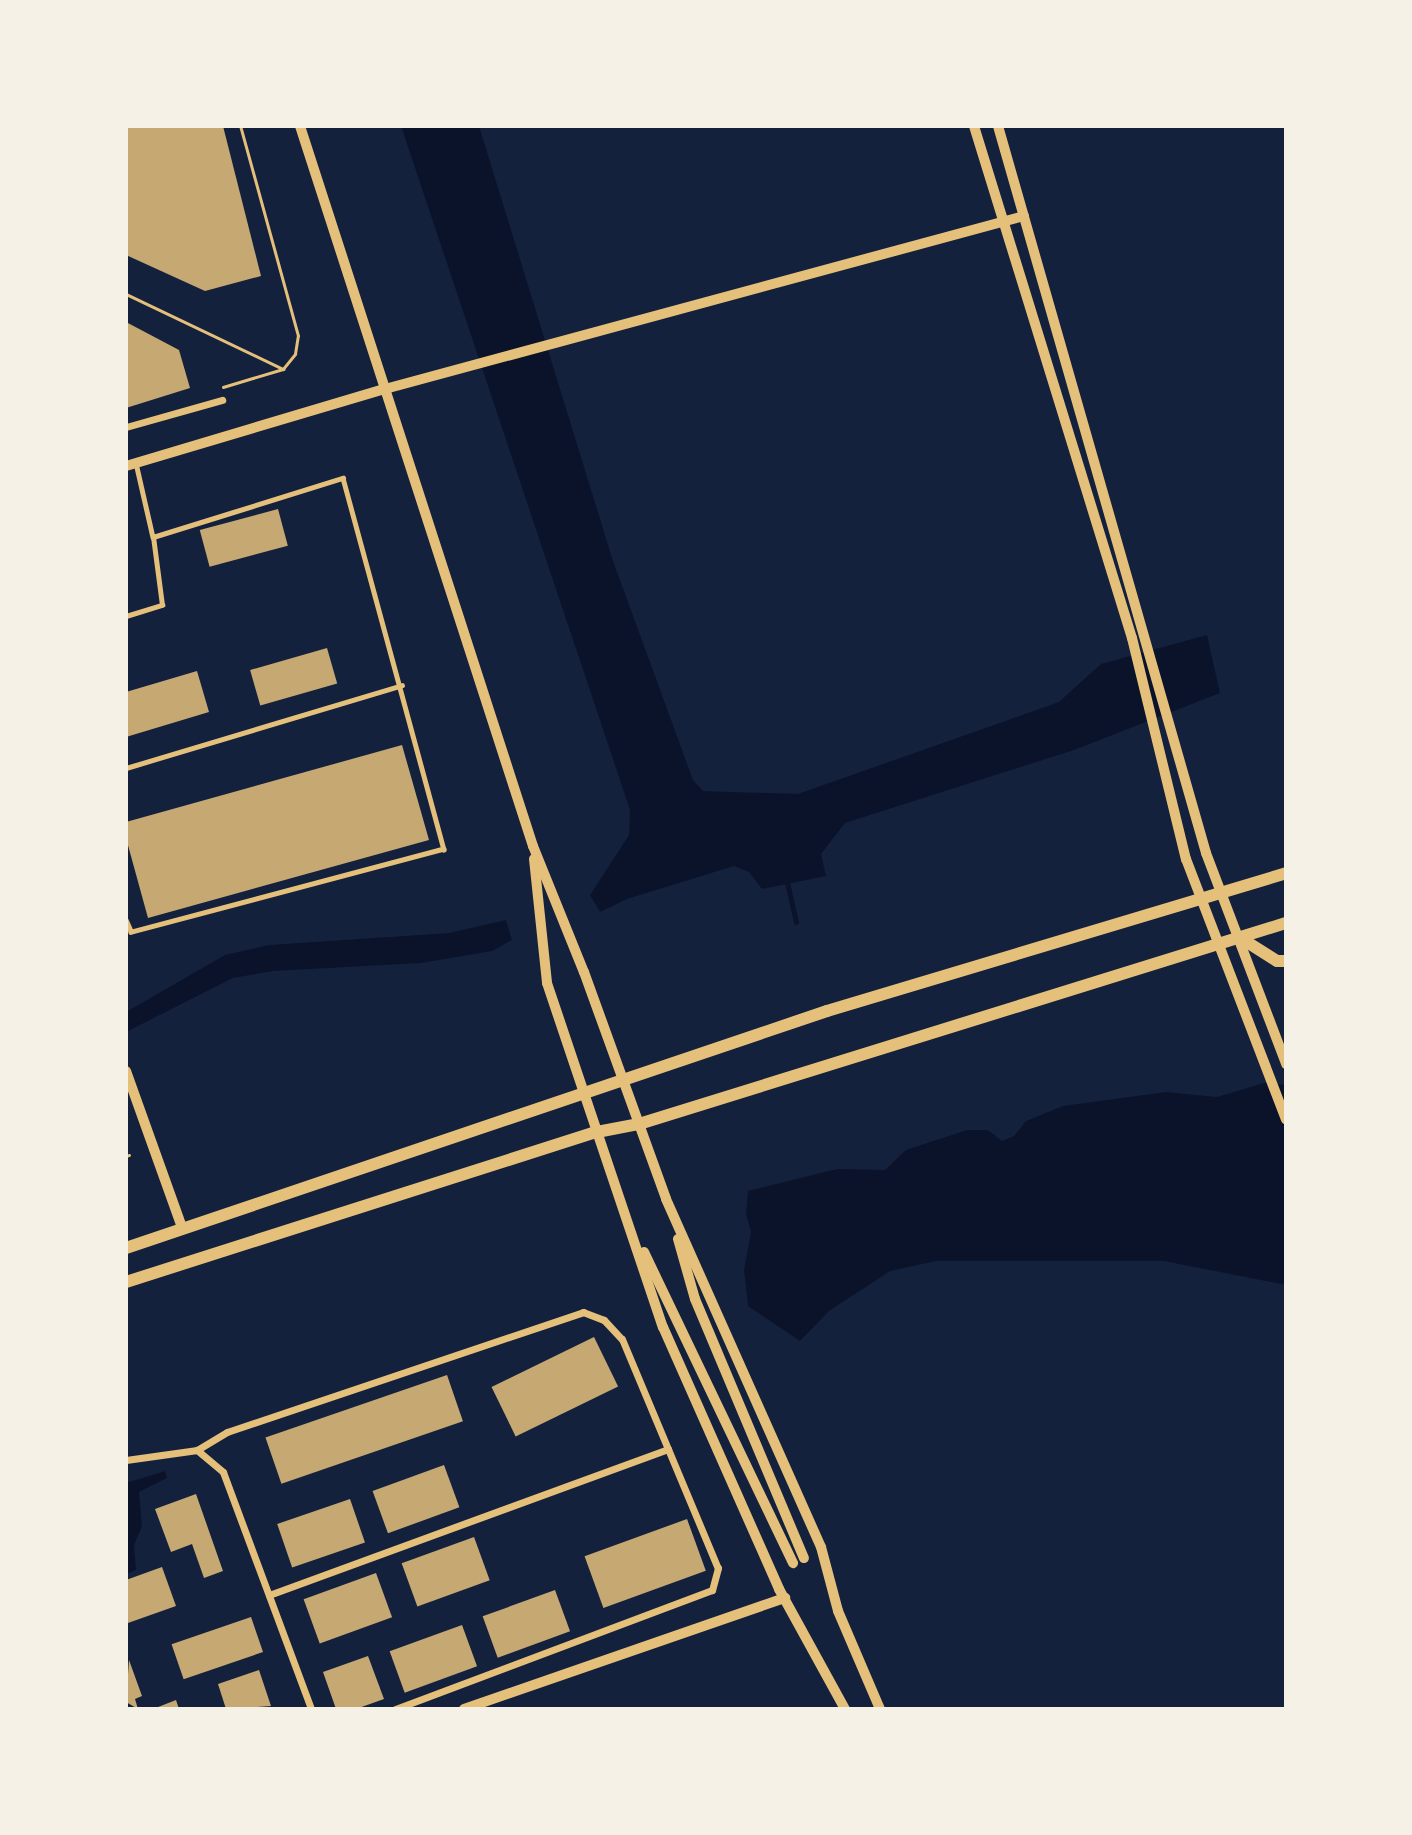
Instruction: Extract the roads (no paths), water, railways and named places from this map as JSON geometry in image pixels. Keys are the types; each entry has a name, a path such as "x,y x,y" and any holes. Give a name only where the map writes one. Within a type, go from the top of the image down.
{"main road":[{"path":"126,1248 827,1011 1286,873"},
{"path":"126,1282 597,1132 639,1124 1286,923"},
{"path":"1239,937 1277,961 1286,961"}],"street":[{"path":"300,126 533,846 666,1199 695,1299 804,1558"},
{"path":"974,126 1007,220 1132,638 1157,727 1186,859 1251,1021 1286,1119"},
{"path":"998,126 1173,733 1222,892 1286,1064"},
{"path":"131,464 385,389 1024,216"},
{"path":"126,427 222,400"},
{"path":"533,846 547,983 663,1327 785,1598 845,1709"},
{"path":"126,1071 182,1227"},
{"path":"666,1199 821,1547 838,1611 880,1709"},
{"path":"626,1218 793,1563"},
{"path":"126,1460 197,1450 227,1432 583,1312 604,1320 622,1339 718,1568 712,1590 395,1709"},
{"path":"269,1595 668,1449"},
{"path":"197,1450 223,1472 311,1709"},
{"path":"464,1709 785,1598"}],"lane":[{"path":"126,616 162,606 153,537 131,464"},
{"path":"126,920 131,932 444,849 402,685 343,478 153,537"},
{"path":"126,768 402,685"}],"water":[{"path":"401,126 479,126 613,561 693,780 703,791 798,794 1059,702 1101,664 1207,635 1220,693 1074,750 845,823 821,854 826,876 762,889 749,872 734,866 627,899 600,912 590,895 629,835 630,810"},
{"path":"506,920 512,940 492,951 421,963 273,971 233,978 126,1032 126,1012 225,955 269,945 449,933"},
{"path":"1264,1083 1286,1085 1286,1285 1164,1261 936,1261 890,1271 829,1311 800,1341 748,1306 744,1270 751,1232 746,1214 748,1191 837,1169 885,1170 906,1150 967,1130 988,1130 1002,1141 1014,1136 1026,1121 1063,1106 1166,1092 1217,1097"},
{"path":"165,1471 167,1478 139,1492 142,1526 134,1545 136,1570 126,1574 126,1483"}],"waterway":[{"path":"786,878 796,922"}]}
